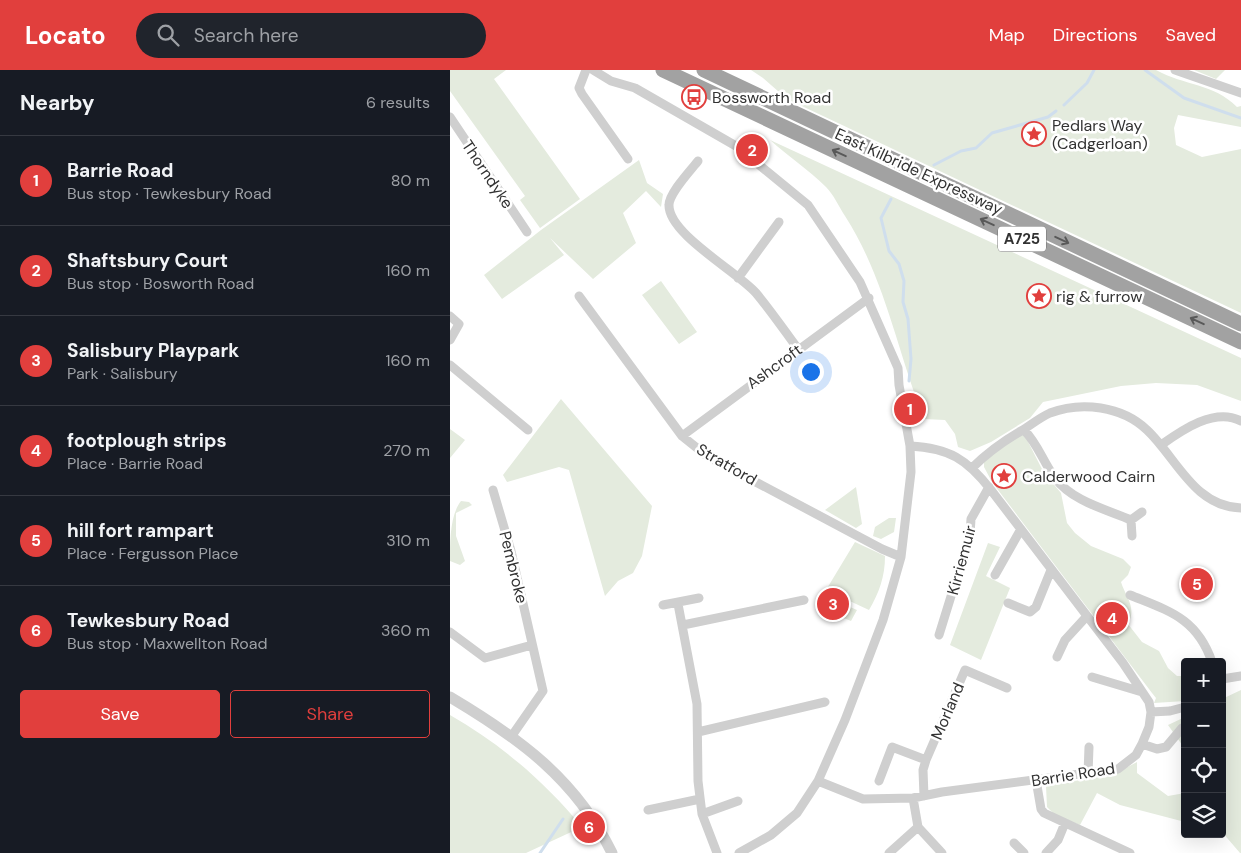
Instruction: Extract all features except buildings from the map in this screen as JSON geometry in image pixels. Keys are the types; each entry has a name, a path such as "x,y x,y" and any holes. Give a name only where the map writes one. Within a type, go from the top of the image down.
{"highway":[{"name":"East Kilbride Expressway","path":"663,70 1241,342"},
{"name":"East Kilbride Expressway","path":"704,70 1241,324"}],"street":[{"path":"586,70 579,88 628,158"},
{"path":"593,70 612,81 635,88 711,130 766,169 783,186 808,205 844,255 869,298 898,368 899,385 910,446 908,514 901,557 883,620 846,720 818,781 797,813 771,835 739,853"},
{"path":"1175,70 1241,93"},
{"name":"Thorndyke","path":"450,117 527,232"},
{"path":"698,160 672,194 668,202 669,210 682,230 756,292 798,349"},
{"path":"738,278 779,222"},
{"name":"Stratford","path":"579,296 682,436 707,456 882,549 901,557"},
{"name":"Ashcroft","path":"682,436 869,298"},
{"path":"450,316 459,324 450,340"},
{"path":"450,366 528,430"},
{"path":"972,468 985,454 1050,413 1084,406 1096,407 1136,421 1161,445 1190,482 1204,494 1220,503 1241,508"},
{"path":"1161,445 1191,427 1213,417 1241,421"},
{"path":"1024,430 1035,442 1050,471 1069,494 1131,520"},
{"path":"910,446 938,449 952,454 972,468 989,487 1087,616 1149,702 1151,712 1181,708"},
{"name":"Kirriemuir","path":"939,635 970,535 971,519 989,487"},
{"name":"Pembroke","path":"493,490 511,551 543,691 511,737"},
{"path":"1131,520 1142,512"},
{"path":"1131,520 1132,536"},
{"path":"995,574 1021,529"},
{"path":"1008,603 1030,612 1036,607 1051,570"},
{"path":"1130,595 1182,618 1204,641 1210,658"},
{"path":"664,605 678,604 699,598"},
{"path":"683,625 804,600"},
{"path":"678,604 697,704 698,781 702,814 718,853"},
{"path":"1057,657 1065,640 1087,616"},
{"path":"450,632 484,658 532,645"},
{"name":"Morland","path":"924,796 923,770 926,760 965,670 1006,688"},
{"path":"1226,678 1241,676"},
{"path":"1092,677 1142,692"},
{"path":"450,697 483,716 544,762 572,790 590,812 612,853"},
{"path":"698,732 825,702"},
{"name":"Barrie Road","path":"818,781 863,799 913,798 1118,769 1136,755 1149,726 1151,712"},
{"path":"1142,744 1157,749 1166,747 1181,729"},
{"path":"879,781 892,747 926,760"},
{"path":"1088,774 1089,747"},
{"path":"1036,780 1041,809 1050,817 1124,852"},
{"path":"913,798 918,827 942,853"},
{"path":"648,810 700,799"},
{"path":"702,814 738,800"},
{"path":"1046,853 1058,840 1065,823"},
{"path":"889,853 918,827"},
{"path":"1014,843 1024,853"}],"shaded area":[{"path":"450,70 506,70 494,79 580,199 540,228 520,200 525,196 450,91"},
{"path":"751,70 1156,70 1218,93 1237,107 1241,106 1241,127 1178,115 1174,128 1176,145 1202,157 1241,149 1241,313 787,99"},
{"path":"1194,70 1225,70 1216,79"},
{"path":"770,140 1241,358 1241,401 1197,385 1156,383 1121,386 1043,402 1030,418 991,442 970,451 958,447 955,434 945,420 924,419 870,264 859,240 834,197 819,181"},
{"path":"639,160 647,183 663,194 661,207 646,191 623,213 636,243 593,279 550,238 564,255 502,299 484,275 541,230"},
{"path":"661,281 697,332 679,344 642,295"},
{"path":"561,399 652,506 642,556 633,573 618,581 605,596 569,470 559,467 507,482 503,475"},
{"path":"450,429 465,440 450,458"},
{"path":"1023,432 1044,473 1061,493 1067,523 1075,533 1091,546 1123,559 1131,567 1128,575 1121,582 1131,607 1128,624 1142,642 1159,651 1168,668 1177,676 1181,676 1181,701 1154,703 1156,698 992,482 984,467 984,455"},
{"path":"856,487 862,524 856,528 825,510"},
{"path":"461,501 469,502 472,505 456,513 456,536 465,561 460,565 450,561 450,553 453,521 457,507"},
{"path":"889,518 896,518 894,532 881,539 873,536 875,527"},
{"path":"855,542 885,556 881,584 869,610 826,590"},
{"path":"988,543 1000,547 986,576 1010,588 981,660 950,645"},
{"path":"827,597 857,610 851,621 831,613 830,616 821,612"},
{"path":"1241,690 1241,853 1226,837 1226,697"},
{"path":"450,715 505,751 553,794 582,827 526,853 450,853"},
{"path":"1181,719 1181,743 1168,725"},
{"path":"1137,762 1137,773 1168,796 1181,794 1181,821 1120,805 1097,793 1080,825 1055,815 1047,807 1046,786 1104,775"}],"waterway":[{"path":"1064,105 1087,83 1094,70"},
{"path":"1145,70 1184,98 1241,118"},
{"path":"934,165 961,151 976,148 992,133 1048,117 1056,111"},
{"path":"891,199 881,218 889,251 899,264 904,281 903,302 908,319 911,359 909,381"},
{"path":"540,853 563,819"}],"place":[{"name":"Bossworth Road","path":"694,97"},
{"name":"Pedlars Way (Cadgerloan)","path":"1034,134"},
{"name":"Shaftsbury Court","path":"752,150"},
{"name":"rig & furrow","path":"1039,296"},
{"name":"Barrie Road","path":"910,409"},
{"name":"Calderwood Cairn","path":"1004,476"},
{"name":"hill fort rampart","path":"1197,584"},
{"name":"Salisbury Playpark","path":"833,604"},
{"name":"footplough strips","path":"1112,618"},
{"name":"Tewkesbury Road","path":"589,827"}]}
